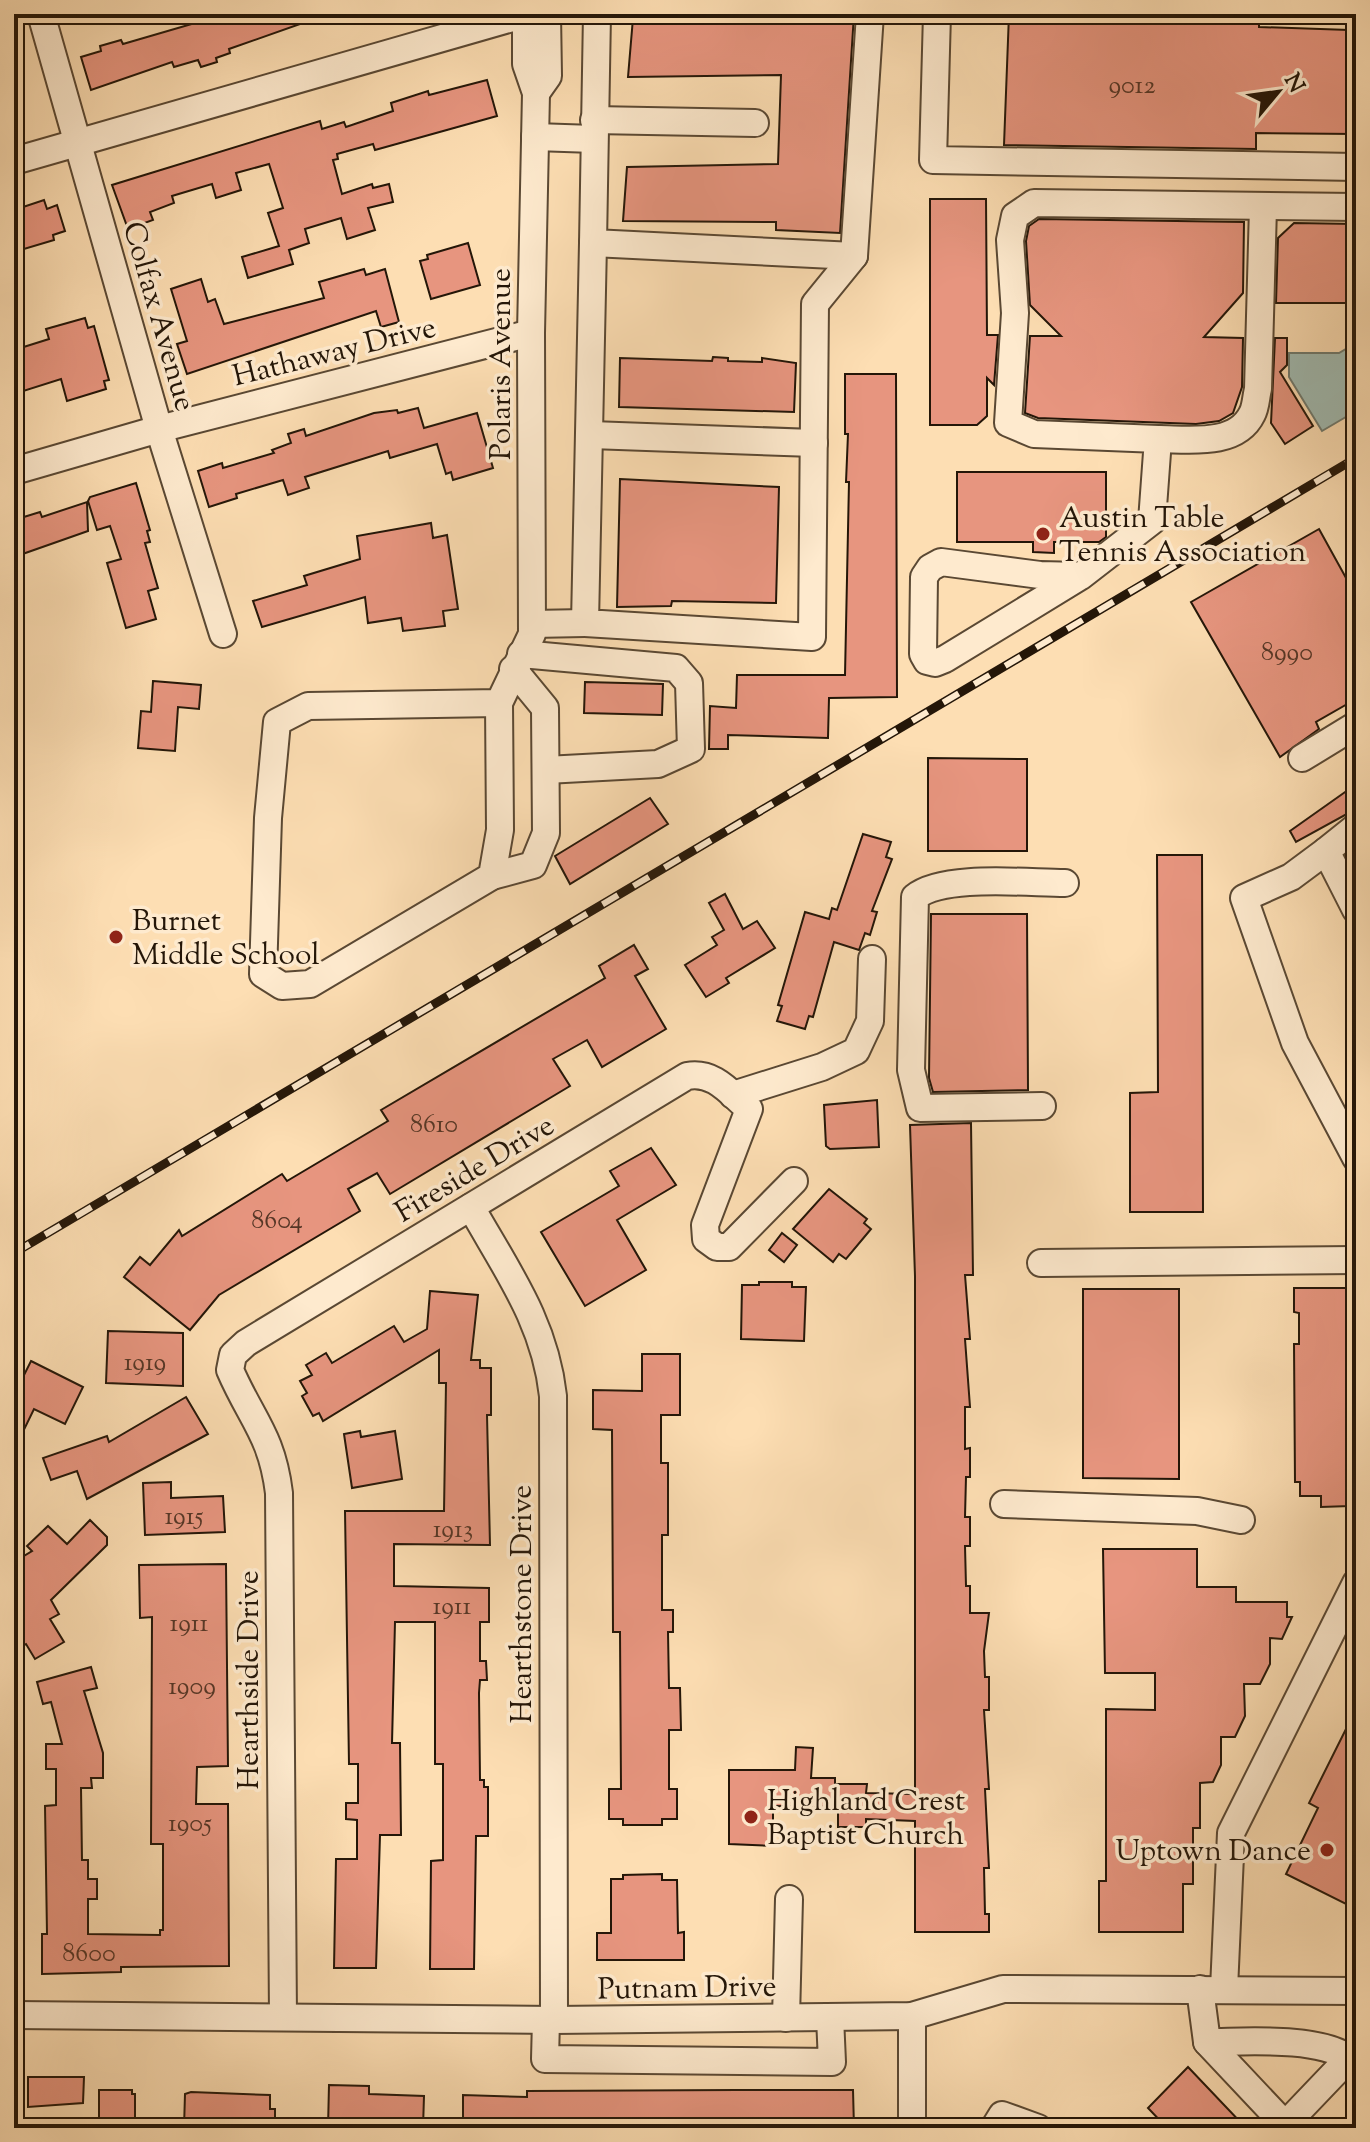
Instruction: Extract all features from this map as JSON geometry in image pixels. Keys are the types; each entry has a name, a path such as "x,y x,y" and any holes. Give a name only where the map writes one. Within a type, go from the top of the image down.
{"street":[{"name":"Colfax Avenue","path":"41,14 159,429 223,634"},
{"path":"14,161 526,14"},
{"name":"Polaris Avenue","path":"524,645 536,93 526,64 526,14"},
{"name":"Polaris Avenue","path":"536,93 548,76 547,14"},
{"path":"492,876 500,830 499,703 524,645 585,623 812,637 815,304 854,256 870,14"},
{"path":"937,14 933,160 1356,167"},
{"path":"585,623 593,243 591,17"},
{"path":"535,137 594,130 755,123"},
{"path":"1263,207 1258,389 1252,415 1234,432 1210,440 1158,439 1034,434 1008,423 1015,313 1010,240 1015,216 1034,203 1356,207"},
{"path":"593,243 854,256"},
{"name":"Hathaway Drive","path":"14,471 159,429 531,333"},
{"path":"591,435 814,443"},
{"path":"1081,576 1040,575 941,562 930,568 924,577 923,654 927,661 935,663 945,659 1081,576 1152,521 1158,439"},
{"path":"524,645 676,668 689,683 691,749 658,764 546,770"},
{"path":"499,703 308,706 277,722 268,818 263,974 282,986 310,984 492,876 533,865 546,833 545,708 524,645"},
{"path":"1302,758 1356,725"},
{"path":"1356,827 1291,877 1244,898 1295,1043 1356,1158"},
{"path":"1326,851 1356,910"},
{"path":"1042,1106 920,1108 911,1070 915,897 927,888 953,884 1065,883"},
{"path":"794,1181 729,1247 717,1247 706,1239 705,1225 741,1102 856,1051 870,1021 872,959"},
{"name":"Fireside Drive","path":"233,1355 246,1343 687,1076 700,1074 712,1077 741,1102"},
{"name":"Hearthstone Drive","path":"471,1207 533,1317 549,1357 553,1396 550,2020 545,2059 832,2062 830,2017"},
{"path":"1041,1263 1356,1260"},
{"name":"Hearthside Drive","path":"233,1355 230,1370 267,1436 275,1462 279,1493 283,2017"},
{"path":"1004,1504 1197,1511 1241,1520"},
{"path":"1207,2042 1276,2042 1339,2051 1349,2058 1287,2127 1207,2042 1231,1833 1356,1583"},
{"path":"786,2018 789,1899"},
{"name":"Putnam Drive","path":"14,2015 550,2020 912,2016 1003,1989 1356,1991"},
{"path":"912,2016 912,2128"},
{"path":"994,2128 1002,2115 1038,2128"}],"water":[{"path":"1356,343 1356,411 1322,431 1289,377 1289,353 1339,353"}],"building":[{"path":"243,14 317,14 317,18 229,49 230,53 216,58 217,62 201,67 198,60 174,67 172,62 91,90 81,57 101,51 100,46 121,40 123,44 195,23 209,24"},
{"path":"854,14 840,233 776,230 776,222 623,221 627,167 778,164 781,75 628,77 633,18"},
{"path":"1009,14 1259,14 1259,27 1349,30 1356,35 1356,134 1256,133 1256,149 1004,145"},
{"path":"487,80 497,116 375,150 373,144 337,154 338,159 333,160 342,194 372,184 373,188 389,184 393,202 368,208 375,230 347,239 341,218 305,229 309,243 289,250 293,264 248,278 242,257 279,246 268,213 283,208 269,164 236,173 241,190 216,198 212,184 172,196 174,203 150,212 153,220 128,229 112,185 320,121 322,129 344,122 346,127 393,111 391,103 428,91 429,95"},
{"path":"930,199 986,199 987,335 998,335 994,385 987,378 987,416 977,425 930,425"},
{"path":"44,200 47,209 57,205 65,231 53,235 54,240 14,252 14,210"},
{"path":"1039,219 1244,222 1243,293 1204,337 1243,338 1242,387 1233,413 1219,421 1196,424 1038,418 1025,413 1030,336 1061,336 1030,305 1026,241 1029,226"},
{"path":"1294,223 1356,224 1356,303 1276,303 1278,238"},
{"path":"468,243 480,285 431,299 420,261 428,259 427,255"},
{"path":"364,269 366,275 385,269 399,322 381,327 376,311 187,374 177,344 187,341 171,289 201,279 208,302 215,299 224,324 324,298 319,282"},
{"path":"85,318 88,328 94,326 109,380 104,381 106,389 67,401 61,379 14,394 14,350 49,339 46,329"},
{"path":"1275,338 1287,338 1287,365 1280,372 1313,426 1285,444 1271,423"},
{"path":"713,357 728,358 728,361 762,362 762,358 796,363 794,412 619,407 620,358 712,361"},
{"path":"845,374 896,374 897,697 829,698 828,738 728,735 728,749 709,749 710,706 736,708 737,675 845,675 849,482 846,482 848,434 845,434"},
{"path":"418,408 424,428 477,413 493,468 453,480 451,472 446,474 437,444 390,458 388,451 305,477 309,488 288,495 283,480 236,494 237,498 209,507 198,471 222,463 223,468 274,453 272,450 291,443 288,434 304,429 306,436 374,413 397,410 398,413"},
{"path":"957,472 1106,472 1106,537 1099,542 1054,542 1054,553 1033,552 1033,542 957,542"},
{"path":"620,479 779,487 776,603 672,601 671,606 617,607"},
{"path":"136,483 150,530 147,531 150,542 145,543 158,588 148,591 156,619 126,628 107,563 121,559 110,526 97,530 88,501 90,497"},
{"path":"87,502 88,531 14,557 14,520 40,512 42,517"},
{"path":"431,523 433,538 447,535 458,609 443,611 445,626 403,631 401,618 368,623 365,597 262,627 253,601 307,585 304,576 360,559 357,536"},
{"path":"1319,529 1356,596 1356,699 1316,722 1319,729 1280,757 1191,602"},
{"path":"153,681 201,685 199,709 178,707 175,751 138,748 141,711 151,712"},
{"path":"585,682 663,684 662,715 584,713"},
{"path":"928,758 1027,759 1027,851 928,851"},
{"path":"1348,790 1356,809 1296,842 1290,831"},
{"path":"650,798 668,824 570,884 555,856"},
{"path":"863,834 891,842 886,857 892,859 872,911 877,912 870,935 865,933 859,950 834,942 813,1017 809,1016 805,1029 777,1021 782,1006 778,1005 805,912 829,919 832,908 837,910"},
{"path":"1157,855 1202,855 1203,1212 1130,1212 1130,1093 1158,1092"},
{"path":"725,894 743,929 757,921 775,948 726,978 729,983 706,997 685,965 717,945 712,937 724,930 709,903"},
{"path":"931,914 1027,914 1028,1090 933,1092 929,1078"},
{"path":"634,945 648,969 635,976 666,1029 602,1067 587,1040 553,1059 570,1086 390,1194 377,1173 348,1189 360,1211 219,1295 190,1330 124,1277 140,1257 150,1265 179,1230 182,1236 282,1174 287,1181 388,1121 381,1110 605,978 599,966"},
{"path":"877,1100 879,1147 830,1149 826,1146 824,1105"},
{"path":"971,1123 973,1275 965,1275 970,1339 965,1339 970,1407 965,1407 965,1449 970,1448 970,1477 966,1477 965,1517 970,1517 970,1546 965,1546 970,1613 989,1613 984,1651 985,1677 989,1677 989,1710 984,1710 989,1789 985,1789 989,1868 984,1868 985,1914 989,1914 989,1932 915,1932 915,1821 866,1819 866,1827 838,1827 838,1807 773,1806 773,1846 729,1844 729,1770 795,1770 796,1747 813,1748 811,1778 835,1778 835,1784 867,1784 866,1793 915,1794 915,1276 910,1125"},
{"path":"651,1148 676,1185 617,1220 646,1270 585,1306 541,1232 619,1186 610,1171"},
{"path":"829,1189 867,1219 864,1223 871,1229 846,1259 839,1254 833,1262 793,1229"},
{"path":"782,1233 797,1245 784,1262 769,1250"},
{"path":"759,1282 792,1282 792,1287 806,1287 804,1341 741,1339 742,1285 759,1285"},
{"path":"1294,1288 1356,1288 1356,1495 1350,1506 1321,1507 1321,1496 1300,1496 1300,1482 1295,1482 1294,1344 1299,1344 1299,1313 1294,1312"},
{"path":"1083,1289 1179,1289 1179,1479 1083,1478"},
{"path":"430,1291 478,1295 471,1360 480,1360 480,1368 491,1368 491,1415 487,1415 490,1545 394,1544 394,1586 489,1588 489,1622 480,1622 480,1661 486,1661 487,1680 480,1680 479,1693 480,1780 484,1780 484,1787 488,1787 488,1836 476,1836 474,1969 430,1969 431,1861 443,1860 443,1764 435,1764 435,1622 395,1622 392,1743 400,1743 401,1835 380,1835 376,1968 334,1968 336,1859 357,1859 357,1820 346,1819 346,1803 358,1803 358,1764 349,1764 345,1511 444,1511 446,1383 439,1383 439,1350 323,1421 319,1413 313,1416 302,1396 307,1393 300,1381 312,1375 306,1365 326,1353 332,1363 394,1326 404,1342 427,1329"},
{"path":"108,1331 183,1333 183,1386 106,1383"},
{"path":"642,1354 680,1354 680,1415 661,1415 661,1463 668,1463 668,1535 662,1535 662,1610 673,1610 673,1632 668,1632 669,1688 680,1688 681,1730 669,1730 669,1789 677,1789 677,1819 662,1819 662,1825 623,1825 623,1819 609,1819 609,1789 621,1789 620,1632 613,1632 612,1430 593,1429 593,1390 642,1391"},
{"path":"31,1361 83,1387 65,1424 34,1409 14,1450 14,1395"},
{"path":"186,1397 208,1434 87,1499 77,1471 51,1480 43,1458 107,1436 109,1442"},
{"path":"360,1431 361,1437 395,1431 402,1479 352,1488 344,1434"},
{"path":"171,1482 171,1498 223,1496 225,1532 145,1535 143,1483"},
{"path":"90,1520 107,1537 107,1545 51,1600 59,1614 50,1619 64,1642 35,1659 26,1644 14,1651 14,1562 32,1551 27,1546 48,1526 67,1544"},
{"path":"1103,1549 1197,1549 1197,1587 1236,1587 1236,1602 1287,1602 1287,1617 1292,1617 1282,1639 1270,1638 1270,1664 1260,1684 1244,1684 1245,1716 1235,1737 1221,1737 1221,1765 1213,1782 1200,1783 1200,1828 1193,1828 1193,1884 1183,1884 1183,1932 1099,1932 1099,1881 1106,1881 1106,1709 1155,1710 1155,1673 1105,1673"},
{"path":"226,1564 228,1766 197,1767 196,1804 228,1804 229,1966 121,1967 121,1972 42,1974 42,1934 47,1934 45,1806 56,1805 56,1769 46,1769 46,1744 62,1744 51,1702 43,1704 37,1682 91,1667 97,1688 84,1691 103,1753 103,1778 91,1778 92,1788 81,1788 82,1860 88,1860 88,1879 97,1879 97,1899 88,1899 88,1934 160,1935 160,1930 163,1930 163,1844 151,1844 152,1617 140,1618 139,1565"},
{"name":"Uptown Dance","path":"1356,1709 1356,1909 1286,1874 1318,1808 1309,1803"},
{"path":"662,1874 662,1880 677,1880 678,1933 684,1932 684,1960 597,1960 597,1933 611,1933 611,1879 623,1879 623,1875"},
{"path":"1188,2067 1246,2128 1167,2128 1148,2108"},
{"path":"28,2077 84,2077 83,2103 28,2107"},
{"path":"329,2085 369,2086 369,2094 424,2096 423,2128 328,2128"},
{"path":"99,2090 132,2090 135,2094 135,2128 99,2128"},
{"path":"853,2090 854,2128 463,2128 463,2095 527,2097 527,2091"},
{"path":"185,2094 270,2095 270,2109 275,2109 275,2128 184,2128"}],"railway":[{"path":"14,1253 1356,458"}],"place":[{"name":"Austin Table Tennis Association","path":"1043,534"},
{"name":"Burnet Middle School","path":"116,937"},
{"name":"Highland Crest Baptist Church","path":"751,1817"},
{"name":"Uptown Dance","path":"1327,1850"}]}
